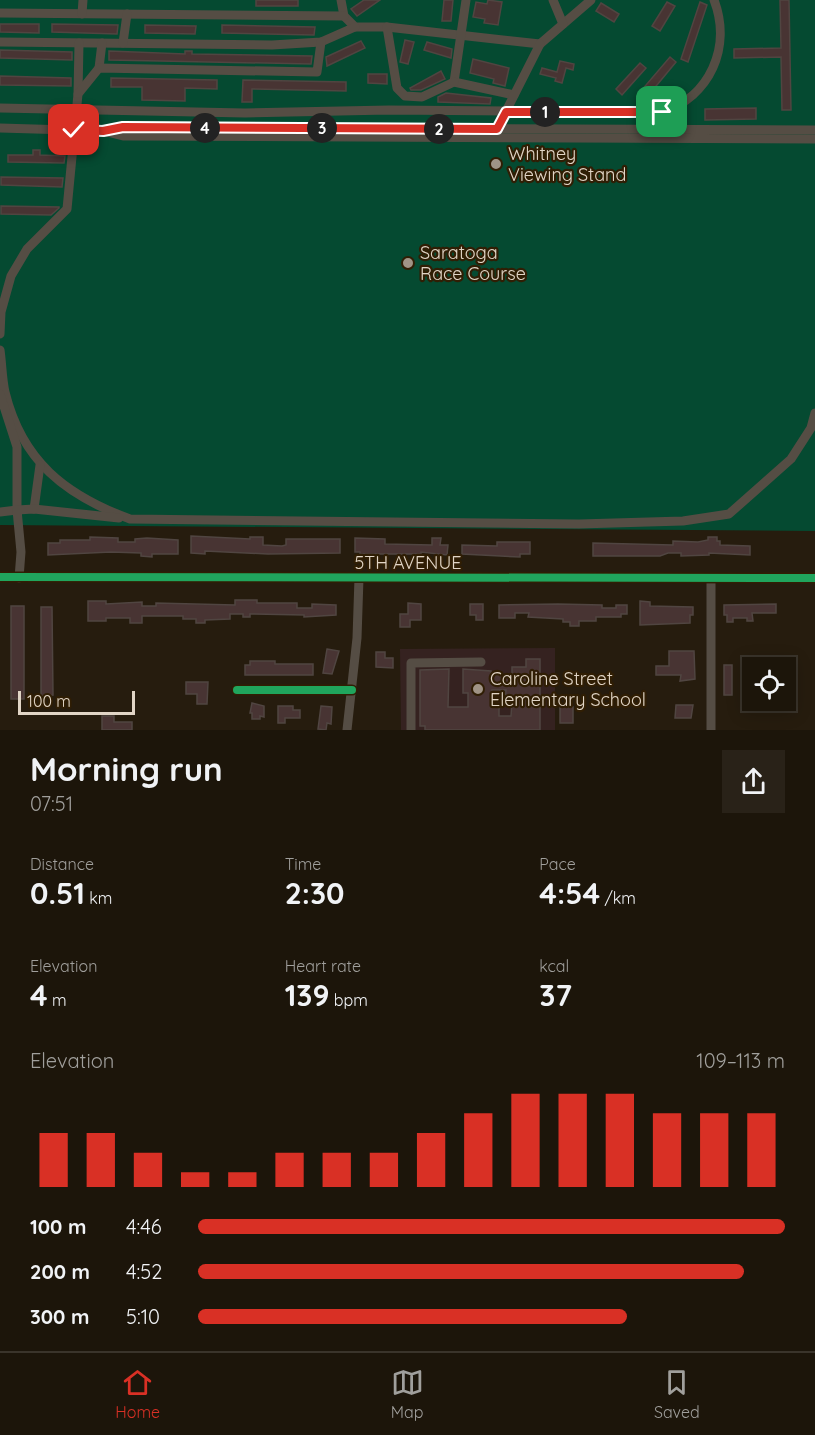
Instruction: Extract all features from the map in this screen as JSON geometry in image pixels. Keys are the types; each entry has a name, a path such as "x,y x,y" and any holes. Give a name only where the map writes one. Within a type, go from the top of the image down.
{"street":[{"path":"82,14 83,0"},
{"path":"341,0 344,16 355,27"},
{"path":"454,82 466,0"},
{"path":"553,0 564,24"},
{"path":"494,133 540,45 591,0"},
{"path":"0,108 245,113 389,110 662,112 677,107 705,84 713,71 719,53 721,34 720,18 714,0"},
{"path":"0,13 344,16"},
{"path":"123,43 127,14"},
{"path":"0,42 272,45 321,42 355,27 387,27 540,45"},
{"path":"387,27 397,88 405,96 422,97 454,82 514,95"},
{"path":"99,68 317,72 321,42"},
{"path":"0,334 1,312 11,276 27,249 67,209 78,94 79,43"},
{"path":"78,94 99,68 102,43"},
{"path":"0,128 103,131 123,127 269,132 790,135 815,139"},
{"path":"790,135 815,130"},
{"path":"0,351 5,393 23,441 40,465 82,498 130,519"},
{"path":"0,393 17,447 17,510 21,552 19,578"},
{"path":"0,512 34,509 130,519 579,524 683,521 729,514 810,439 815,413"},
{"path":"34,509 40,465"},
{"name":"5TH AVENUE","path":"0,578 815,578"},
{"path":"347,730 357,638 359,578"},
{"path":"711,579 711,730"},
{"path":"411,730 411,663 481,662"},
{"path":"237,690 352,690"}],"shaded area":[{"name":"Caroline Street Elementary School","path":"555,648 555,730 401,730 400,649"}],"green space":[{"name":"Saratoga Race Course","path":"0,0 815,0 815,531 0,525"}],"building":[{"path":"256,0 298,0 298,6 256,6"},
{"path":"364,0 380,0 357,16 351,9"},
{"path":"444,0 453,0 451,21 442,21"},
{"path":"488,0 502,2 498,25 484,23 485,19 473,17 476,2 487,4"},
{"path":"780,0 789,0 791,110 782,110 781,57 734,58 734,49 781,48"},
{"path":"667,2 675,6 660,31 652,26"},
{"path":"700,2 707,5 688,62 681,59"},
{"path":"601,3 619,14 614,22 596,11"},
{"path":"0,24 39,24 39,33 0,32"},
{"path":"52,24 118,25 117,34 52,32"},
{"path":"145,25 196,26 195,34 145,33"},
{"path":"222,25 315,27 314,35 222,33"},
{"path":"405,40 414,42 408,64 400,62"},
{"path":"361,41 365,48 327,66 326,57"},
{"path":"427,42 452,49 451,58 424,50"},
{"path":"0,50 72,52 72,60 0,58"},
{"path":"109,51 185,54 185,51 192,51 192,54 312,56 311,64 109,60"},
{"path":"670,57 676,62 647,97 640,92"},
{"path":"473,59 509,68 505,86 493,83 494,79 470,73"},
{"path":"560,61 574,64 573,70 566,68 562,83 555,81 556,78 540,74 542,68 557,72"},
{"path":"640,63 646,68 622,95 616,89"},
{"path":"441,71 445,79 421,90 411,90 410,88"},
{"path":"368,74 387,74 387,84 368,83"},
{"path":"0,76 71,78 71,86 0,85"},
{"path":"111,78 217,80 217,89 185,88 185,101 142,100 142,87 111,87"},
{"path":"243,80 346,82 346,91 252,89 252,102 242,102"},
{"path":"446,93 491,98 490,104 438,102 438,97"},
{"path":"756,108 756,119 705,120 705,109"},
{"path":"33,150 40,150 40,155 65,156 64,163 8,162 8,155 33,155"},
{"path":"1,177 63,178 62,187 1,185"},
{"path":"1,206 59,208 51,215 1,214"},
{"path":"191,536 250,539 250,537 263,537 263,545 282,546 286,545 286,539 340,539 340,553 268,554 205,551 205,554 191,553"},
{"path":"90,537 118,538 118,542 135,542 135,539 147,538 178,540 178,554 152,554 152,557 141,556 141,553 111,552 48,555 48,543 60,543 60,540 90,540"},
{"path":"708,537 717,537 720,545 750,546 750,555 709,553 709,555 681,556 681,553 668,553 660,556 593,556 593,543 673,545 673,541 698,542 708,540"},
{"path":"355,538 385,539 385,544 432,545 432,538 441,538 440,545 448,545 447,555 421,552 421,554 360,554 360,552 355,552"},
{"path":"497,542 530,542 530,554 520,554 520,557 462,554 462,545 497,546"},
{"path":"235,600 257,600 257,603 297,603 297,608 312,608 312,604 336,605 336,615 304,617 304,615 250,614 250,617 243,617 243,614 230,614 230,619 205,620 205,623 196,623 196,619 183,619 183,616 142,616 142,623 130,623 130,618 88,621 88,601 106,601 106,604 142,602 142,606 156,606 156,603 235,605"},
{"path":"640,601 650,602 650,606 693,607 693,615 690,615 690,623 640,625"},
{"path":"408,603 421,604 421,620 410,620 410,627 400,627 400,614 408,614"},
{"path":"470,604 483,604 483,620 476,620 476,615 470,615"},
{"path":"776,604 776,613 752,613 753,621 747,621 747,618 733,618 733,622 727,622 727,615 724,615 724,605"},
{"path":"499,605 602,605 602,608 627,605 627,614 621,614 621,617 596,617 596,621 579,621 579,626 570,626 570,622 563,622 563,619 528,617 529,613 515,613 515,618 499,618"},
{"path":"11,606 24,606 24,699 11,699"},
{"path":"41,607 52,607 53,695 41,696"},
{"path":"327,649 339,651 332,674 323,673"},
{"path":"669,651 694,651 695,679 680,681 681,675 656,675 656,666 669,666"},
{"path":"376,652 385,652 385,658 393,658 393,668 376,667"},
{"path":"526,659 540,659 540,730 425,730 425,726 420,726 420,670 449,669 448,707 468,707 468,693 463,693 463,669 491,671 491,675 512,675 512,667 526,667","holes":["492,690 506,690 505,702 512,702 511,716 499,716 499,707 492,707"]},
{"path":"250,661 275,661 275,664 313,664 313,675 245,675 245,665 250,665"},
{"path":"724,665 732,665 732,695 724,695"},
{"path":"186,682 208,682 207,704 197,704 197,694 186,694"},
{"path":"252,703 264,706 264,717 252,719 252,713 250,713"},
{"path":"676,705 693,705 691,718 675,718"},
{"path":"278,706 293,706 293,710 300,710 300,718 285,718 285,723 278,723"},
{"path":"321,706 332,707 331,724 327,723 326,730 318,729"},
{"path":"560,706 573,707 573,723 560,723"},
{"path":"102,716 114,716 114,722 132,722 132,730 102,730"}],"cycle path":[{"path":"0,577 815,578"},
{"path":"237,690 352,690"}],"place":[{"name":"Whitney Viewing Stand","path":"496,164"},
{"name":"Saratoga Race Course","path":"408,263"},
{"name":"Caroline Street Elementary School","path":"478,689"}],"route":[{"path":"74,130 103,131 123,127 497,129 506,112 662,112"}]}
